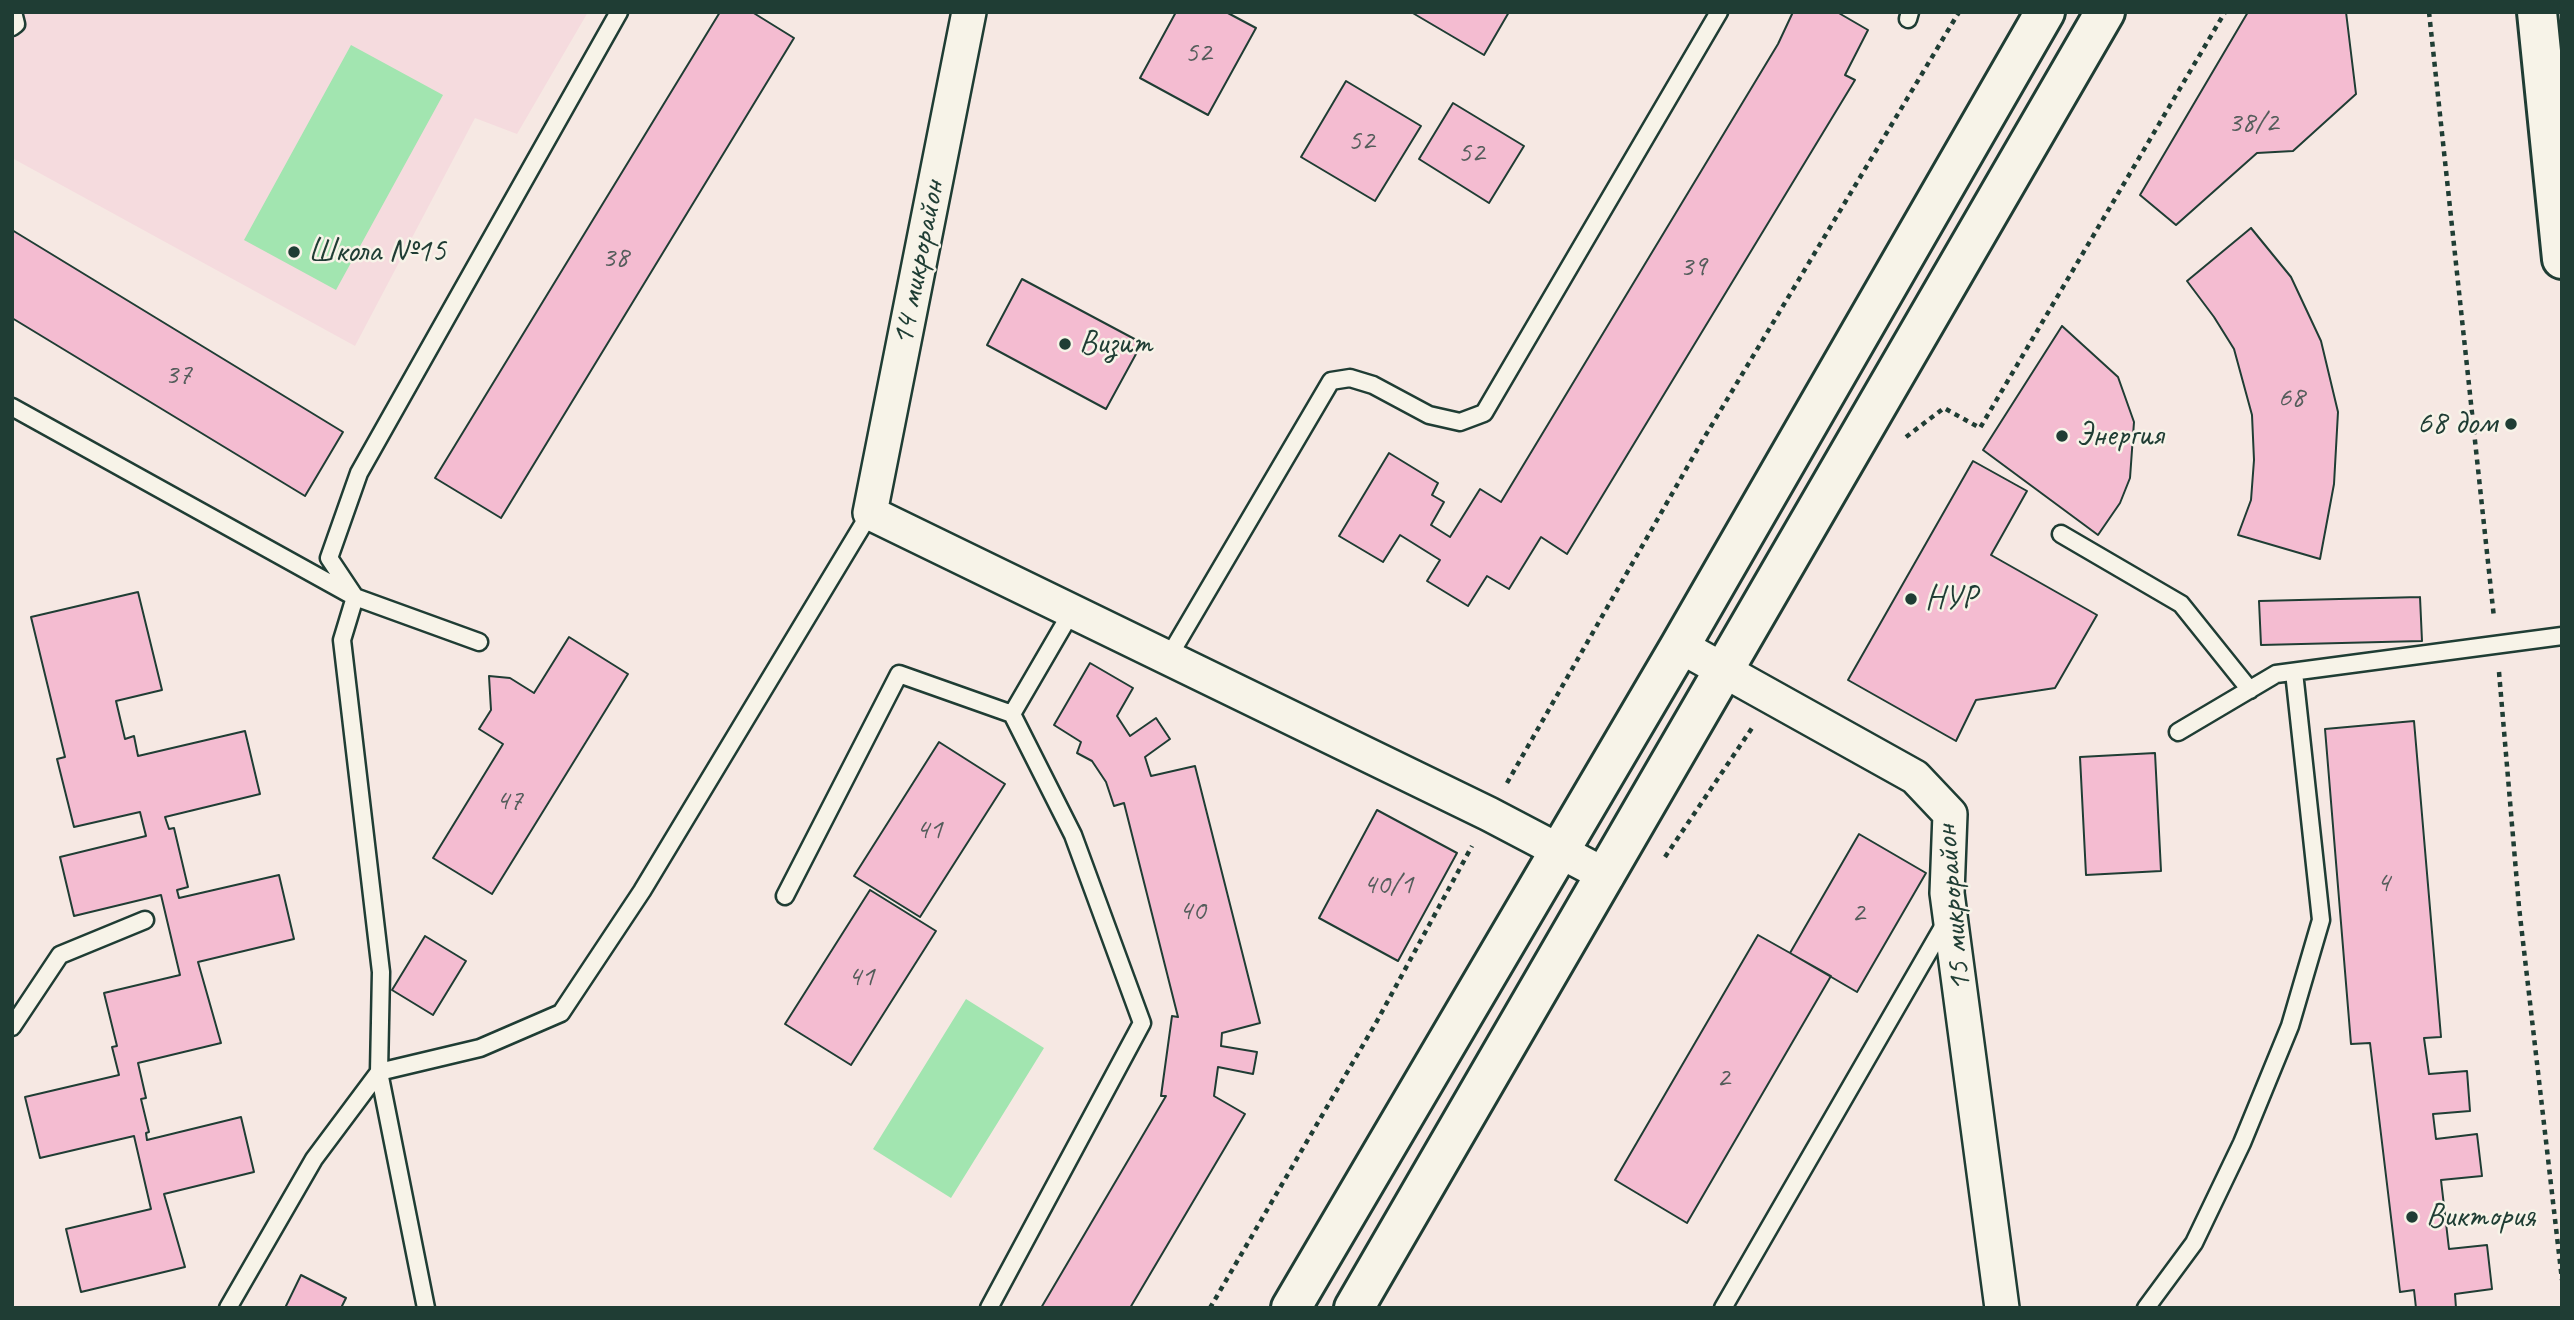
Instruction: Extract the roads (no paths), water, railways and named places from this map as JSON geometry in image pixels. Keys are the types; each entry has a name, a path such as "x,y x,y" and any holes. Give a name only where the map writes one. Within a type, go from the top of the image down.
{"street":[{"name":"14 микрорайон","path":"870,513 969,12"},
{"path":"1291,1308 1680,646 2045,12"},
{"path":"1354,1308 1725,672 2105,12"},
{"path":"2537,12 2562,259"},
{"path":"870,513 1489,814 1606,876"},
{"name":"15 микрорайон","path":"1680,646 1725,672 1776,696 1915,776 1950,814 1947,893 2002,1308"}],"lane":[{"path":"12,27 16,23 13,12"},
{"path":"355,597 329,558 359,473 619,12"},
{"path":"1168,658 1331,382 1350,378 1373,385 1429,415 1460,422 1484,413 1719,12"},
{"path":"12,407 355,597 479,642"},
{"path":"228,1308 314,1159 379,1072 480,1048 561,1013 642,891 870,513"},
{"path":"2060,534 2181,604 2250,690"},
{"path":"355,597 342,640 381,972 379,1072 426,1308"},
{"path":"1012,714 1072,611"},
{"path":"2178,732 2276,674 2562,636"},
{"path":"2146,1308 2194,1242 2242,1143 2290,1027 2321,920 2294,672"},
{"path":"785,896 899,674 1012,714 1073,835 1142,1023 989,1308"},
{"path":"1723,1308 1950,915"},
{"path":"12,1027 61,956 145,920"}],"place":[{"name":"Школа №15","path":"294,252"},
{"name":"Визит","path":"1065,344"},
{"name":"68 дом","path":"2511,424"},
{"name":"Энергия","path":"2062,436"},
{"name":"НУР","path":"1911,599"},
{"name":"Виктория","path":"2412,1217"}]}
